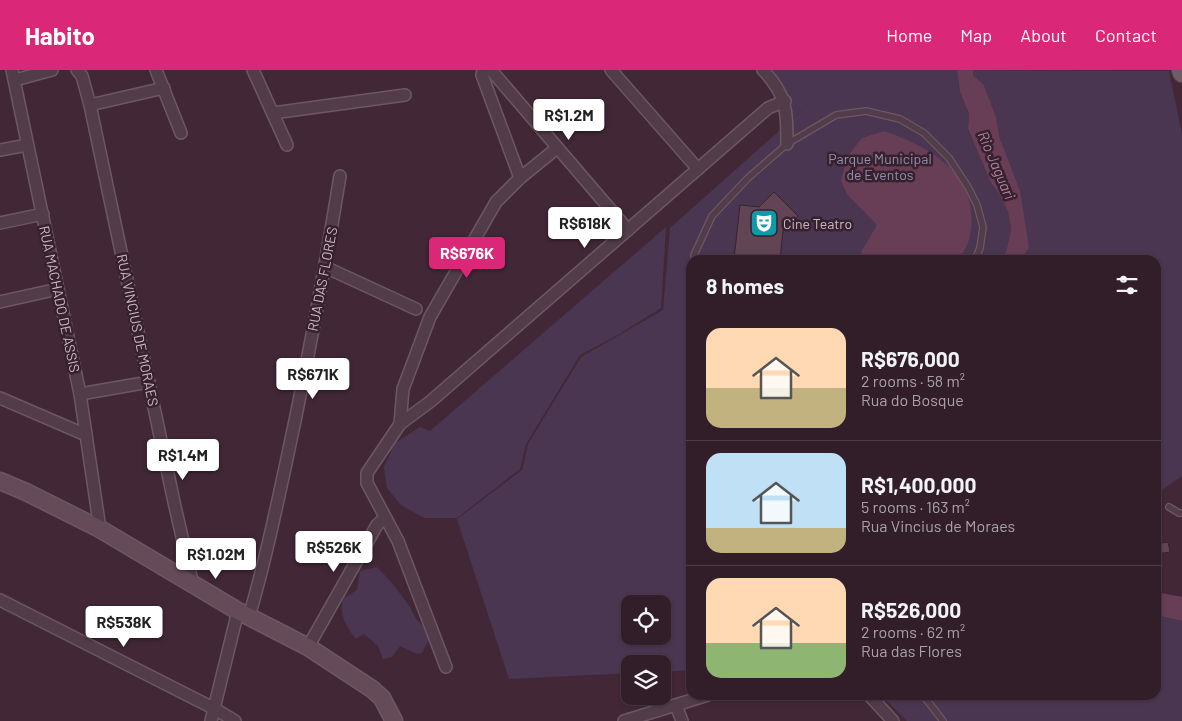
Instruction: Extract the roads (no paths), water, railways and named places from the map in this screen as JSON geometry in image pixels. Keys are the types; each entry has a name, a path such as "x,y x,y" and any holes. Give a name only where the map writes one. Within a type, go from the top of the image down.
{"street":[{"path":"14,75 52,70"},
{"path":"156,70 181,132"},
{"path":"253,70 287,145"},
{"path":"483,70 482,75 520,178"},
{"path":"491,70 628,230"},
{"path":"611,70 698,169"},
{"path":"763,70 778,88 784,101 787,144"},
{"name":"RUA VINCIUS DE MORAES","path":"80,73 90,105 193,585"},
{"name":"RUA MACHADO DE ASSIS","path":"14,75 80,394 100,529"},
{"path":"90,105 164,88"},
{"path":"273,112 405,95"},
{"path":"446,667 398,541 367,483 367,473 400,424 431,401 768,108 784,101"},
{"path":"0,150 27,145"},
{"path":"400,424 403,389 430,317 496,202 520,178 558,148"},
{"name":"RUA DAS FLORES","path":"211,721 244,614 261,576 299,406 340,176"},
{"path":"0,223 43,214"},
{"path":"325,267 416,309"},
{"path":"0,302 58,289"},
{"path":"80,394 149,382"},
{"path":"0,398 86,435"},
{"path":"0,481 100,529 244,614 308,647 372,689 382,698 394,721"},
{"path":"308,647 377,525 385,518"},
{"path":"0,600 215,709 235,721"},
{"path":"624,721 692,700"},
{"path":"874,700 893,721"},
{"path":"676,705 682,721"}],"lane":[{"path":"694,255 712,216 748,178 787,144 836,115 866,111 900,119 924,133 949,158 977,205 983,227 977,255"},
{"path":"1169,507 1182,513"},
{"path":"927,700 943,721"}],"water":[{"name":"Rio Jaguari","path":"957,70 973,70 973,75 984,85 996,117 1000,139 1020,191 1029,247 1025,255 1004,255 1011,229 1008,212 1000,195 991,183 968,129 969,114 960,92"},
{"path":"884,131 902,138 936,156 961,181 968,196 971,214 969,238 962,255 861,255 877,225 847,194 841,181 847,157 862,138"},
{"path":"1161,593 1182,597 1182,621 1161,616"}],"place":[{"name":"Cine Teatro","path":"764,223"}],"park label":[{"name":"Parque Municipal de Eventos","path":"880,166"}]}
